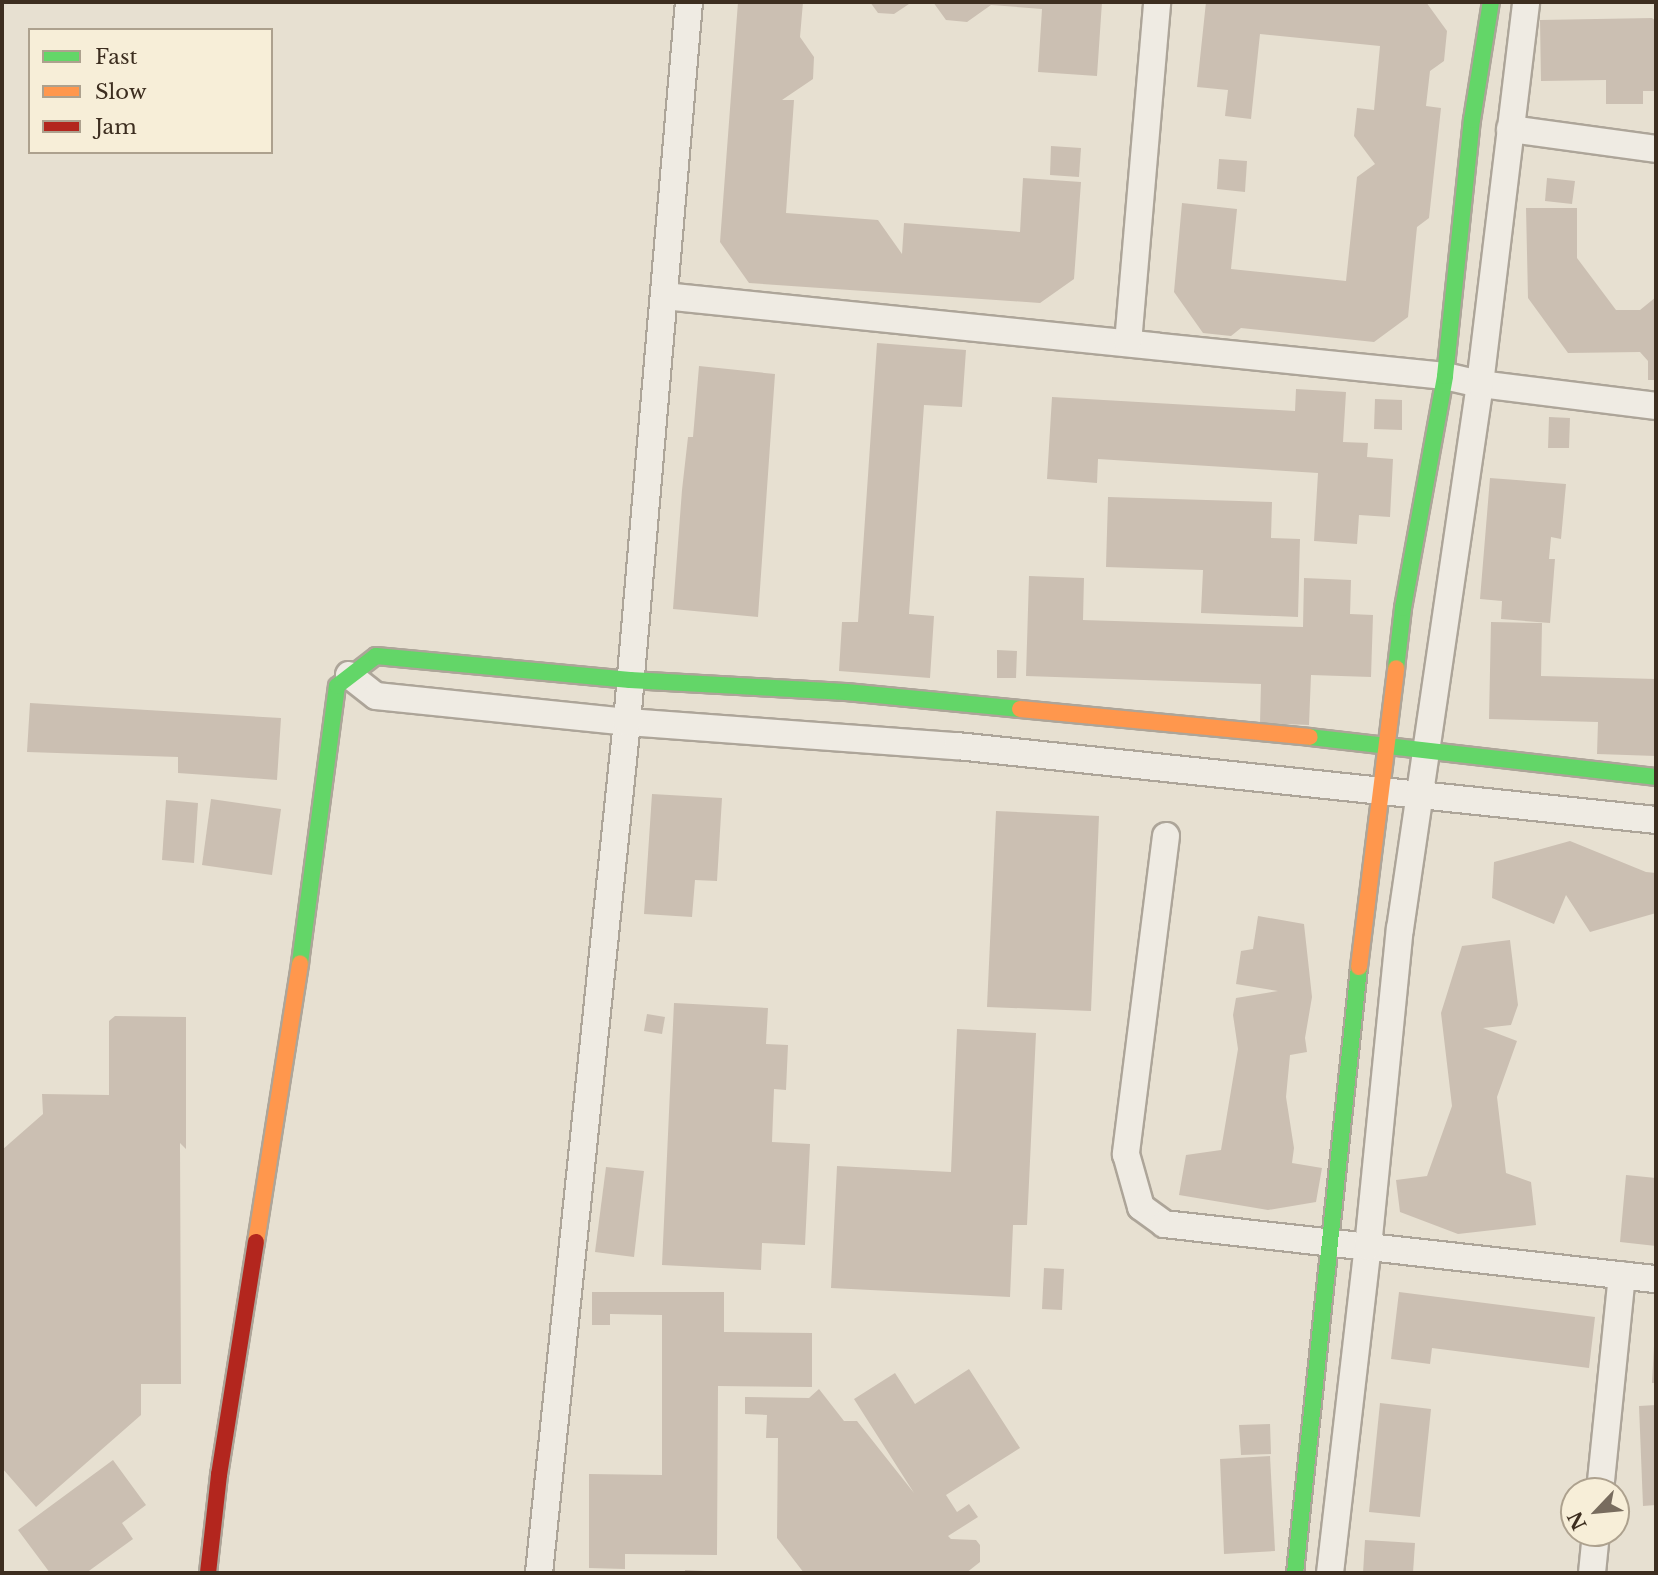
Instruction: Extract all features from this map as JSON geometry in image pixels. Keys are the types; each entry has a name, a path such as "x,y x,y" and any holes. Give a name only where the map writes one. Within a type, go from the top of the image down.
{"street":[{"path":"539,1573 627,722 689,2"},
{"path":"1128,343 1157,2"},
{"path":"1295,1573 1328,1242 1380,792 1403,608 1445,376 1472,120 1491,2"},
{"path":"1330,1573 1368,1247 1400,929 1480,384 1526,2"},
{"path":"1510,129 1656,149"},
{"path":"664,296 1445,376 1480,384 1656,405"},
{"path":"208,1573 219,1475 308,913 337,686 349,674 376,656 630,680 846,692 1387,744 1656,777"},
{"path":"349,674 376,696 627,722 957,746 1656,820"},
{"path":"1166,836 1126,1154 1141,1208 1164,1224 1656,1279"},
{"path":"1601,1477 1622,1275"},
{"path":"1592,1573 1595,1547"}],"building":[{"path":"738,2 803,2 800,37 814,57 813,79 782,100 794,100 786,213 878,220 902,254 904,223 1020,232 1023,178 1081,182 1074,279 1040,303 749,283 720,242"},
{"path":"870,2 912,2 894,14 878,13"},
{"path":"933,2 1102,2 1097,76 1038,72 1042,9 991,5 967,22 946,20"},
{"path":"1206,2 1426,2 1447,31 1444,61 1430,71 1426,106 1441,108 1429,218 1417,227 1408,317 1374,342 1241,328 1231,336 1203,333 1174,292 1182,203 1237,209 1231,269 1346,281 1357,177 1375,164 1354,136 1357,108 1374,110 1380,46 1260,34 1251,119 1225,116 1228,90 1197,87"},
{"path":"1652,18 1656,21 1656,91 1643,91 1643,104 1606,104 1606,80 1541,81 1540,20"},
{"path":"1051,146 1081,148 1079,177 1050,175"},
{"path":"1219,159 1247,161 1245,192 1217,189"},
{"path":"1547,178 1575,181 1572,204 1545,201"},
{"path":"1526,208 1577,208 1577,258 1616,310 1640,310 1656,297 1656,380 1648,380 1648,361 1640,352 1568,353 1528,298"},
{"path":"877,343 966,350 962,407 924,405 909,614 934,616 930,678 839,671 842,622 858,622"},
{"path":"699,366 775,374 758,617 673,609 682,490 688,437 693,437"},
{"path":"1296,389 1346,392 1343,442 1368,443 1367,457 1393,459 1390,517 1359,515 1357,544 1314,541 1318,473 1098,459 1097,483 1047,479 1052,397 1295,411"},
{"path":"1375,399 1402,400 1402,430 1374,429"},
{"path":"1549,417 1570,418 1569,448 1548,448"},
{"path":"1490,478 1566,484 1561,539 1551,537 1549,559 1555,559 1550,623 1501,619 1502,601 1480,599"},
{"path":"1108,497 1272,502 1271,538 1300,539 1298,617 1201,613 1203,570 1106,567"},
{"path":"1029,576 1084,578 1083,620 1303,627 1304,578 1351,580 1350,614 1373,615 1371,677 1311,675 1309,725 1260,723 1261,684 1026,676"},
{"path":"1491,622 1542,623 1541,676 1656,679 1656,756 1597,754 1598,722 1489,719"},
{"path":"997,650 1017,651 1016,678 997,678"},
{"path":"30,703 281,718 277,780 178,773 178,757 27,752"},
{"path":"652,794 722,798 717,881 695,880 692,917 644,914"},
{"path":"211,799 281,809 272,875 202,865"},
{"path":"166,800 198,803 194,863 162,860"},
{"path":"996,811 1099,816 1091,1011 987,1007"},
{"path":"1570,841 1646,872 1656,873 1656,913 1590,932 1566,895 1554,924 1492,898 1494,862"},
{"path":"1258,916 1304,924 1312,997 1305,1038 1307,1052 1290,1055 1286,1097 1294,1148 1292,1163 1322,1168 1316,1202 1268,1210 1179,1195 1186,1155 1221,1150 1238,1049 1233,1015 1236,998 1278,991 1236,984 1241,951 1253,949"},
{"path":"1510,940 1518,1005 1511,1025 1483,1028 1517,1041 1497,1097 1506,1173 1531,1182 1536,1225 1458,1234 1400,1212 1396,1180 1427,1176 1452,1106 1441,1013 1462,946"},
{"path":"674,1003 768,1008 766,1044 788,1045 786,1090 774,1089 772,1142 810,1144 805,1245 762,1243 761,1270 662,1265"},
{"path":"647,1014 665,1017 662,1034 644,1031"},
{"path":"115,1016 186,1017 186,1149 180,1143 181,1384 141,1384 141,1415 36,1507 2,1468 2,1150 43,1114 42,1094 109,1095 109,1021"},
{"path":"957,1029 1036,1033 1027,1225 1013,1225 1010,1297 831,1288 837,1166 951,1172"},
{"path":"606,1167 644,1171 634,1257 595,1252"},
{"path":"1626,1175 1656,1178 1656,1246 1620,1242"},
{"path":"1044,1268 1064,1269 1062,1310 1042,1309"},
{"path":"592,1292 724,1292 724,1332 812,1333 812,1387 718,1386 717,1555 625,1554 625,1569 589,1568 589,1474 662,1475 662,1315 610,1314 610,1325 592,1325"},
{"path":"1399,1292 1595,1317 1589,1368 1432,1348 1430,1364 1391,1359"},
{"path":"1654,1346 1656,1383 1652,1383"},
{"path":"969,1369 1020,1448 946,1495 957,1512 969,1504 978,1517 948,1536 951,1539 976,1540 980,1545 980,1562 966,1573 804,1573 777,1538 778,1438 766,1438 767,1415 745,1414 745,1397 809,1398 819,1389 844,1421 857,1421 914,1493 854,1399 895,1373 915,1404"},
{"path":"1380,1403 1431,1409 1420,1517 1369,1512"},
{"path":"1656,1405 1656,1505 1643,1506 1639,1406"},
{"path":"1270,1424 1271,1454 1241,1455 1239,1425"},
{"path":"1270,1456 1275,1551 1224,1554 1220,1459"},
{"path":"113,1460 146,1505 122,1523 133,1539 86,1573 50,1573 18,1530"},
{"path":"1365,1540 1415,1543 1413,1573 1363,1573"},
{"path":"685,1570 706,1571 706,1573 685,1573"}],"traffic: fast":[{"path":"1396,668 1403,608 1445,376 1472,120 1491,2"},
{"path":"300,963 337,686 376,656 630,680 846,692 1020,709"},
{"path":"1310,737 1656,777"},
{"path":"1295,1573 1359,967"}],"traffic: slow":[{"path":"1359,967 1396,668"},
{"path":"1020,709 1310,737"},
{"path":"256,1242 300,963"}],"traffic: jam":[{"path":"208,1573 219,1475 256,1242"}]}
